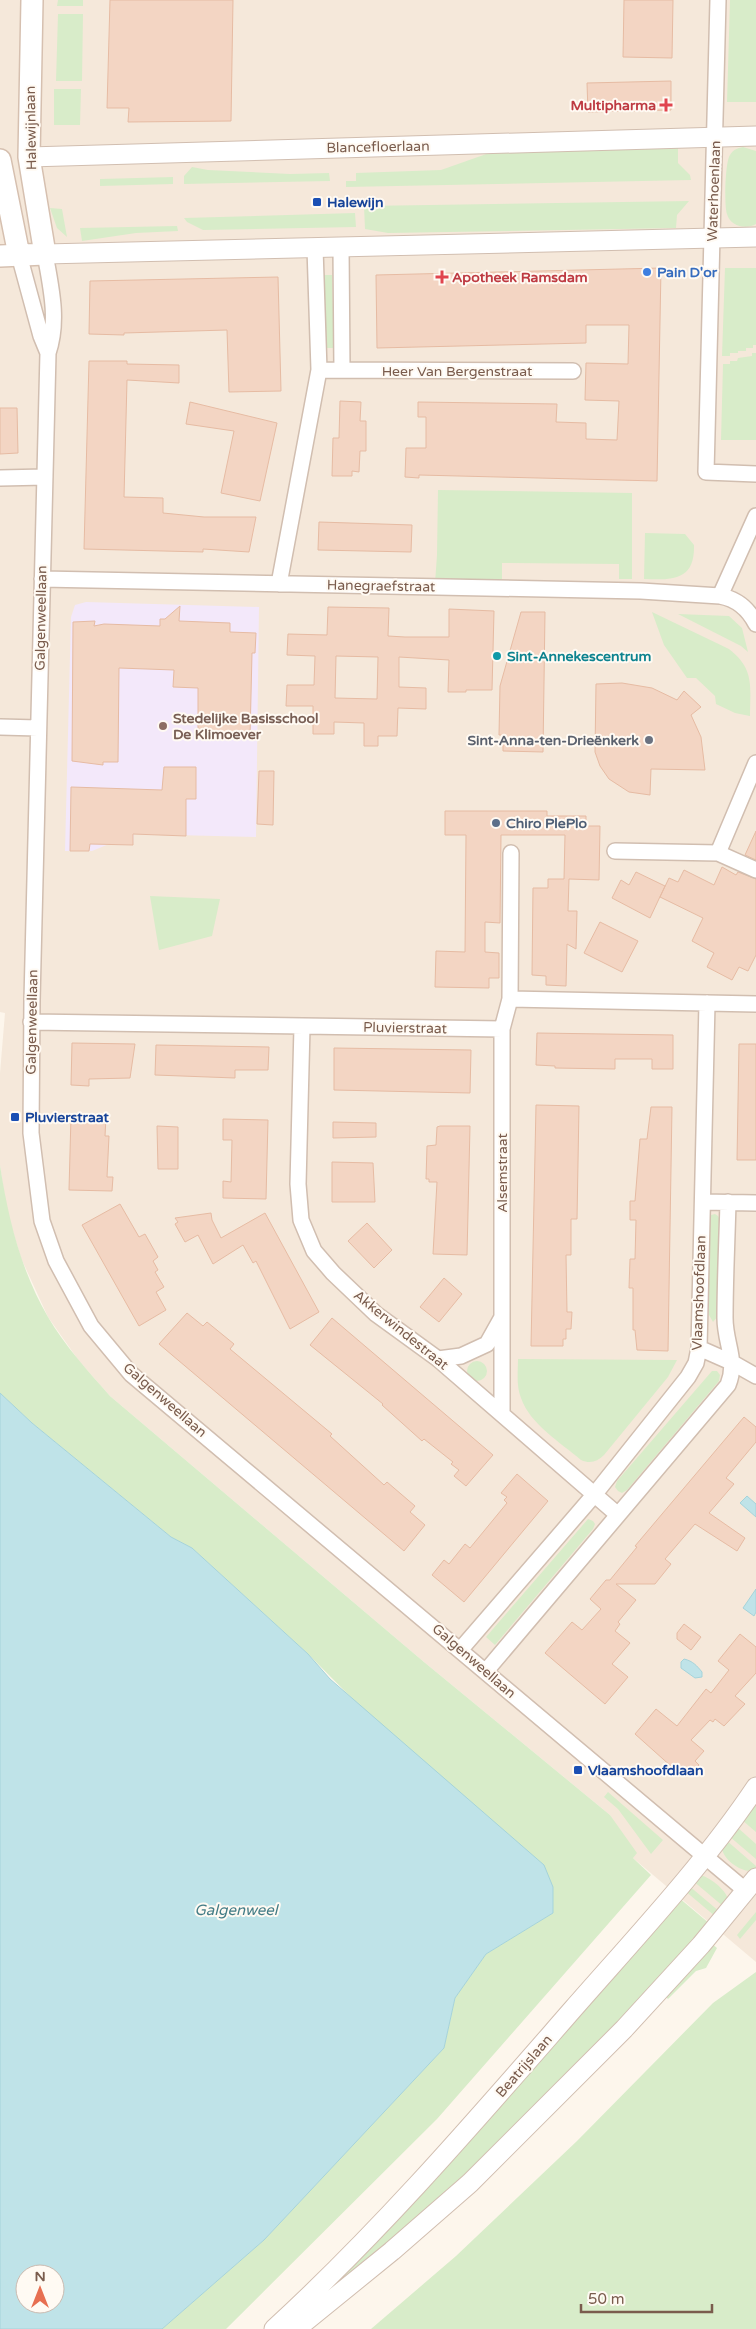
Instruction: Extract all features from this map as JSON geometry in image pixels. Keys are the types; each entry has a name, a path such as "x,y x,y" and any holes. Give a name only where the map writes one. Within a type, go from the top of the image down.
{"main road":[{"name":"Halewijnlaan","path":"32,0 28,157 45,254"},
{"name":"Blancefloerlaan","path":"0,159 28,157"},
{"path":"0,159 10,255 45,254"}],"street":[{"name":"Waterhoenlaan","path":"718,0 706,472 756,474"},
{"name":"Blancefloerlaan","path":"28,157 756,136"},
{"path":"45,254 756,237"},
{"path":"341,247 342,370"},
{"path":"279,584 320,370 315,248"},
{"name":"Galgenweellaan","path":"45,254 54,319 54,336 48,353 44,477 31,1022 31,1133 42,1221 56,1262 91,1326 131,1374 461,1649 704,1856 750,1884"},
{"name":"Galgenweellaan","path":"10,255 48,353"},
{"name":"Heer Van Bergenstraat","path":"320,370 573,371"},
{"path":"0,478 44,477"},
{"path":"720,596 756,516"},
{"name":"Hanegraefstraat","path":"42,579 641,591 720,596 734,599 750,612 756,624"},
{"path":"0,728 38,728"},
{"path":"718,853 756,763"},
{"path":"616,851 718,853 756,870"},
{"path":"502,1029 510,999 511,853"},
{"path":"510,999 756,1004"},
{"name":"Vlaamshoofdlaan","path":"461,1649 594,1495 688,1377 696,1364 699,1348 707,1003"},
{"name":"Pluvierstraat","path":"31,1022 502,1029"},
{"name":"Akkerwindestraat","path":"302,1027 298,1184 301,1220 314,1251 376,1314 438,1359 618,1515"},
{"name":"Alsemstraat","path":"502,1029 502,1413"},
{"path":"703,1202 756,1203"},
{"name":"Vlaamshoofdlaan","path":"728,1202 725,1334 733,1363"},
{"name":"Alsemstraat","path":"438,1359 461,1356 487,1344 502,1318"},
{"path":"699,1348 733,1363 756,1376"},
{"path":"486,1672 728,1385 732,1375 733,1363"},
{"name":"Beatrijslaan","path":"274,2329 318,2288 404,2200 686,1880 734,1819 756,1787"},
{"path":"296,2329 392,2251 470,2183 624,2030 701,1945 750,1884"}],"shaded area":[{"path":"0,0 756,0 756,1962 633,1858 610,1815 424,1662 110,1396 79,1361 48,1317 21,1258 6,1209 0,1165 0,1073 5,1013 0,1012"},
{"name":"Stedelijke Basisschool De Klimoever","path":"86,602 259,607 256,837 134,834 133,845 109,844 92,851 65,851 71,617 75,605"}],"green space":[{"path":"58,0 83,0 83,6 57,6"},
{"path":"730,0 756,0 756,102 727,102"},
{"path":"58,14 83,14 82,81 56,81"},
{"path":"54,89 81,89 80,125 54,125"},
{"path":"743,147 756,151 756,224 748,227 739,226 731,221 727,214 726,202 728,159 734,151"},
{"path":"678,148 678,163 690,175 691,180 346,187 346,181 356,181 356,173 441,170 492,152"},
{"path":"192,167 208,170 290,174 329,173 330,181 184,184 184,176"},
{"path":"173,177 173,184 100,186 100,179"},
{"path":"689,201 677,215 676,228 388,233 365,229 364,206"},
{"path":"50,208 62,209 67,237 57,228"},
{"path":"355,213 356,227 203,230 187,222 184,218"},
{"path":"177,226 178,231 136,233 82,241 80,228"},
{"path":"725,268 756,268 756,345 753,345 753,348 746,348 746,351 730,353 730,356 722,356"},
{"path":"323,275 332,275 334,348 325,348"},
{"path":"752,353 756,353 756,440 721,440 723,364 730,364 730,361 737,361 738,358 752,356"},
{"path":"438,490 632,493 632,579 619,579 619,564 502,563 502,584 435,583"},
{"path":"645,533 685,534 694,545 691,566 680,576 664,579 644,579"},
{"path":"652,612 729,649 737,656 747,671 749,679 750,716 735,713 716,704 715,696 696,678 687,678 664,645"},
{"path":"678,614 729,616 742,628 748,652 741,646"},
{"path":"150,896 220,899 212,936 159,950"},
{"path":"0,1165 7,1205 17,1244 30,1281 48,1317 62,1338 110,1396 424,1662 610,1815 637,1853 633,1858 651,1875 437,2119 226,2329 162,2329 264,2240 444,2048 455,1998 486,1954 553,1913 552,1900 308,1654 192,1548 171,1537 32,1423 0,1393"},
{"path":"715,1214 720,1220 718,1316 713,1322 709,1315 709,1219 711,1215"},
{"path":"518,1359 677,1360 668,1377 604,1455 596,1461 590,1462 581,1460 546,1432 531,1416 525,1407 518,1389"},
{"path":"477,1361 484,1364 487,1371 484,1378 477,1381 470,1378 467,1371 470,1364"},
{"path":"712,1371 717,1371 720,1375 719,1381 627,1490 622,1493 618,1491 615,1487 617,1481"},
{"path":"588,1519 595,1524 593,1529 495,1645 486,1637"},
{"path":"608,1792 663,1840 651,1854 618,1809 604,1797"},
{"path":"756,1801 756,1832 742,1820"},
{"path":"737,1827 756,1844 756,1859 729,1836"},
{"path":"726,1840 756,1866 756,1870 751,1871 740,1868 726,1857 722,1847"},
{"path":"699,1875 712,1881 727,1895 728,1899 724,1907 692,1880"},
{"path":"688,1885 720,1912 716,1917 684,1890"},
{"path":"678,1897 710,1924 667,1973 577,2068 434,2204 336,2292 321,2291"},
{"path":"756,1912 756,1920 740,1939 737,1935"},
{"path":"711,1943 717,1948 706,1968 696,1971 668,1999 664,1995"},
{"path":"756,1972 756,2329 371,2329 456,2256 577,2141 713,2003"}],"water":[{"name":"Galgenweel","path":"0,1393 32,1423 171,1537 192,1548 308,1654 330,1679 544,1865 553,1887 553,1913 486,1954 455,1998 444,2048 264,2240 162,2329 0,2329"},
{"path":"747,1496 756,1504 756,1517 740,1503"},
{"path":"756,1589 756,1612 754,1616 743,1608"},
{"path":"684,1659 690,1661 702,1672 702,1677 695,1678 681,1668 681,1662"}],"building":[{"path":"110,0 233,0 231,121 128,122 129,108 107,108"},
{"path":"624,0 673,0 672,58 623,57"},
{"path":"671,81 671,110 588,112 587,83"},
{"path":"661,268 657,481 419,475 419,478 405,477 406,448 426,448 426,417 418,417 418,402 557,404 556,422 586,423 586,439 617,440 619,401 585,400 586,363 628,364 629,325 586,325 586,343 377,348 376,275"},
{"path":"278,277 281,391 229,392 227,330 124,333 124,335 89,334 90,281"},
{"path":"89,361 127,361 127,364 179,365 179,383 127,380 124,497 163,498 163,513 204,517 256,517 249,552 203,549 203,552 84,549"},
{"path":"340,401 361,402 360,421 366,421 366,451 360,451 359,472 352,471 352,476 332,476 333,438 339,438"},
{"path":"190,402 277,423 260,501 221,493 234,431 186,424"},
{"path":"0,408 17,408 18,453 0,454"},
{"path":"319,522 412,525 411,552 318,550"},
{"path":"180,606 179,621 230,623 230,632 256,633 255,653 252,653 250,737 198,736 198,688 173,687 174,670 119,668 118,762 103,762 103,765 72,761 73,622 95,621 94,626 104,624 160,626 160,619 165,619"},
{"path":"328,607 389,608 388,636 405,637 449,637 449,609 494,611 492,690 448,692 449,660 399,657 399,687 426,688 426,709 398,708 397,736 378,736 378,746 364,746 364,723 334,722 334,734 313,734 313,706 286,706 287,685 314,685 315,656 287,655 288,634 327,635","holes":["336,656 378,657 377,699 335,698"]},
{"path":"521,612 545,612 543,752 503,751 503,735 499,735 500,686"},
{"name":"Sint-Anna-ten-Drieënkerk","path":"622,683 652,688 677,700 684,691 701,707 691,715 701,737 705,770 651,769 650,795 629,792 609,779 600,766 595,752 596,684"},
{"path":"164,767 196,767 196,799 186,799 186,836 133,834 133,845 90,844 89,851 70,851 71,787 162,790"},
{"path":"259,771 274,771 273,825 257,824"},
{"path":"445,811 547,811 547,816 586,816 586,826 600,826 599,880 569,879 568,911 577,911 576,949 567,944 566,986 546,985 546,976 532,975 533,888 548,888 548,879 564,879 565,835 501,835 500,923 485,922 485,952 499,953 499,978 489,978 489,988 435,987 436,951 465,952 466,835 445,835"},
{"path":"756,831 756,860 745,855"},
{"path":"722,867 736,875 738,872 756,879 756,955 748,971 739,967 732,980 707,967 714,953 692,941 703,918 660,897 669,878 678,882 684,870 714,885"},
{"path":"636,872 665,886 650,918 612,898 621,880 629,885"},
{"path":"600,922 638,941 622,972 584,953"},
{"path":"537,1033 673,1035 673,1069 652,1069 652,1059 615,1059 615,1069 555,1068 555,1066 536,1065"},
{"path":"72,1043 135,1044 130,1078 89,1079 89,1086 71,1085"},
{"path":"739,1044 756,1044 756,1160 737,1160"},
{"path":"156,1045 269,1047 268,1070 235,1070 235,1078 155,1075"},
{"path":"334,1048 471,1050 470,1093 334,1090"},
{"path":"536,1105 579,1106 577,1219 571,1219 571,1255 566,1255 567,1312 572,1312 571,1329 566,1329 566,1339 563,1339 563,1346 531,1346"},
{"path":"651,1107 672,1107 668,1351 637,1350 635,1330 633,1330 633,1288 629,1288 630,1259 635,1259 636,1220 630,1220 630,1201 635,1201 640,1139 647,1139"},
{"path":"71,1116 106,1117 105,1136 109,1136 107,1177 113,1177 112,1191 69,1190"},
{"path":"223,1119 268,1120 266,1199 223,1198 223,1181 231,1182 232,1140 223,1140"},
{"path":"333,1122 376,1123 376,1137 333,1138"},
{"path":"157,1126 178,1127 178,1169 158,1169"},
{"path":"470,1126 467,1255 433,1254 437,1182 429,1182 429,1179 426,1179 427,1146 436,1145 437,1127"},
{"path":"332,1162 373,1163 375,1202 332,1202"},
{"path":"120,1204 139,1237 145,1234 158,1257 153,1261 158,1270 155,1272 164,1287 156,1292 166,1310 139,1326 82,1225"},
{"path":"211,1213 212,1220 221,1238 265,1213 319,1312 290,1329 256,1261 253,1263 243,1245 213,1264 198,1235 185,1242 175,1224 178,1222 175,1218"},
{"path":"367,1223 392,1250 374,1268 348,1241"},
{"path":"444,1278 462,1294 439,1322 420,1307"},
{"path":"187,1313 203,1326 207,1322 234,1344 230,1349 332,1434 330,1436 384,1485 387,1482 415,1506 410,1512 425,1525 404,1551 159,1344"},
{"path":"332,1318 493,1455 466,1486 454,1476 459,1470 451,1464 453,1462 424,1439 422,1441 383,1404 310,1345"},
{"path":"744,1417 756,1427 756,1442 726,1478 734,1484 709,1513 745,1538 737,1551 695,1524 665,1559 671,1564 655,1584 616,1584 636,1600 618,1622 620,1624 615,1631 630,1643 612,1664 628,1677 605,1704 545,1653 572,1622 582,1630 601,1609 590,1599 606,1580 610,1580 637,1547 635,1546"},
{"path":"517,1474 548,1501 464,1602 432,1575 444,1560 449,1564 465,1544 470,1548 507,1503 504,1500 507,1497 501,1493"},
{"path":"684,1624 701,1637 691,1650 677,1639 677,1633"},
{"path":"740,1634 756,1647 756,1673 735,1696 745,1704 724,1726 715,1719 713,1722 710,1720 691,1740 704,1751 695,1761 699,1765 689,1776 686,1773 682,1776 635,1734 656,1709 677,1726 706,1689 711,1693 729,1670 718,1661"}],"place":[{"name":"Multipharma","path":"666,105"},
{"name":"Halewijn","path":"317,202"},
{"name":"Pain D'or","path":"647,272"},
{"name":"Apotheek Ramsdam","path":"442,277"},
{"name":"Sint-Annekescentrum","path":"497,656"},
{"name":"Stedelijke Basisschool De Klimoever","path":"163,726"},
{"name":"Sint-Anna-ten-Drieënkerk","path":"649,740"},
{"name":"Chiro PlePlo","path":"496,823"},
{"name":"Pluvierstraat","path":"15,1117"},
{"name":"Vlaamshoofdlaan","path":"578,1770"}]}
